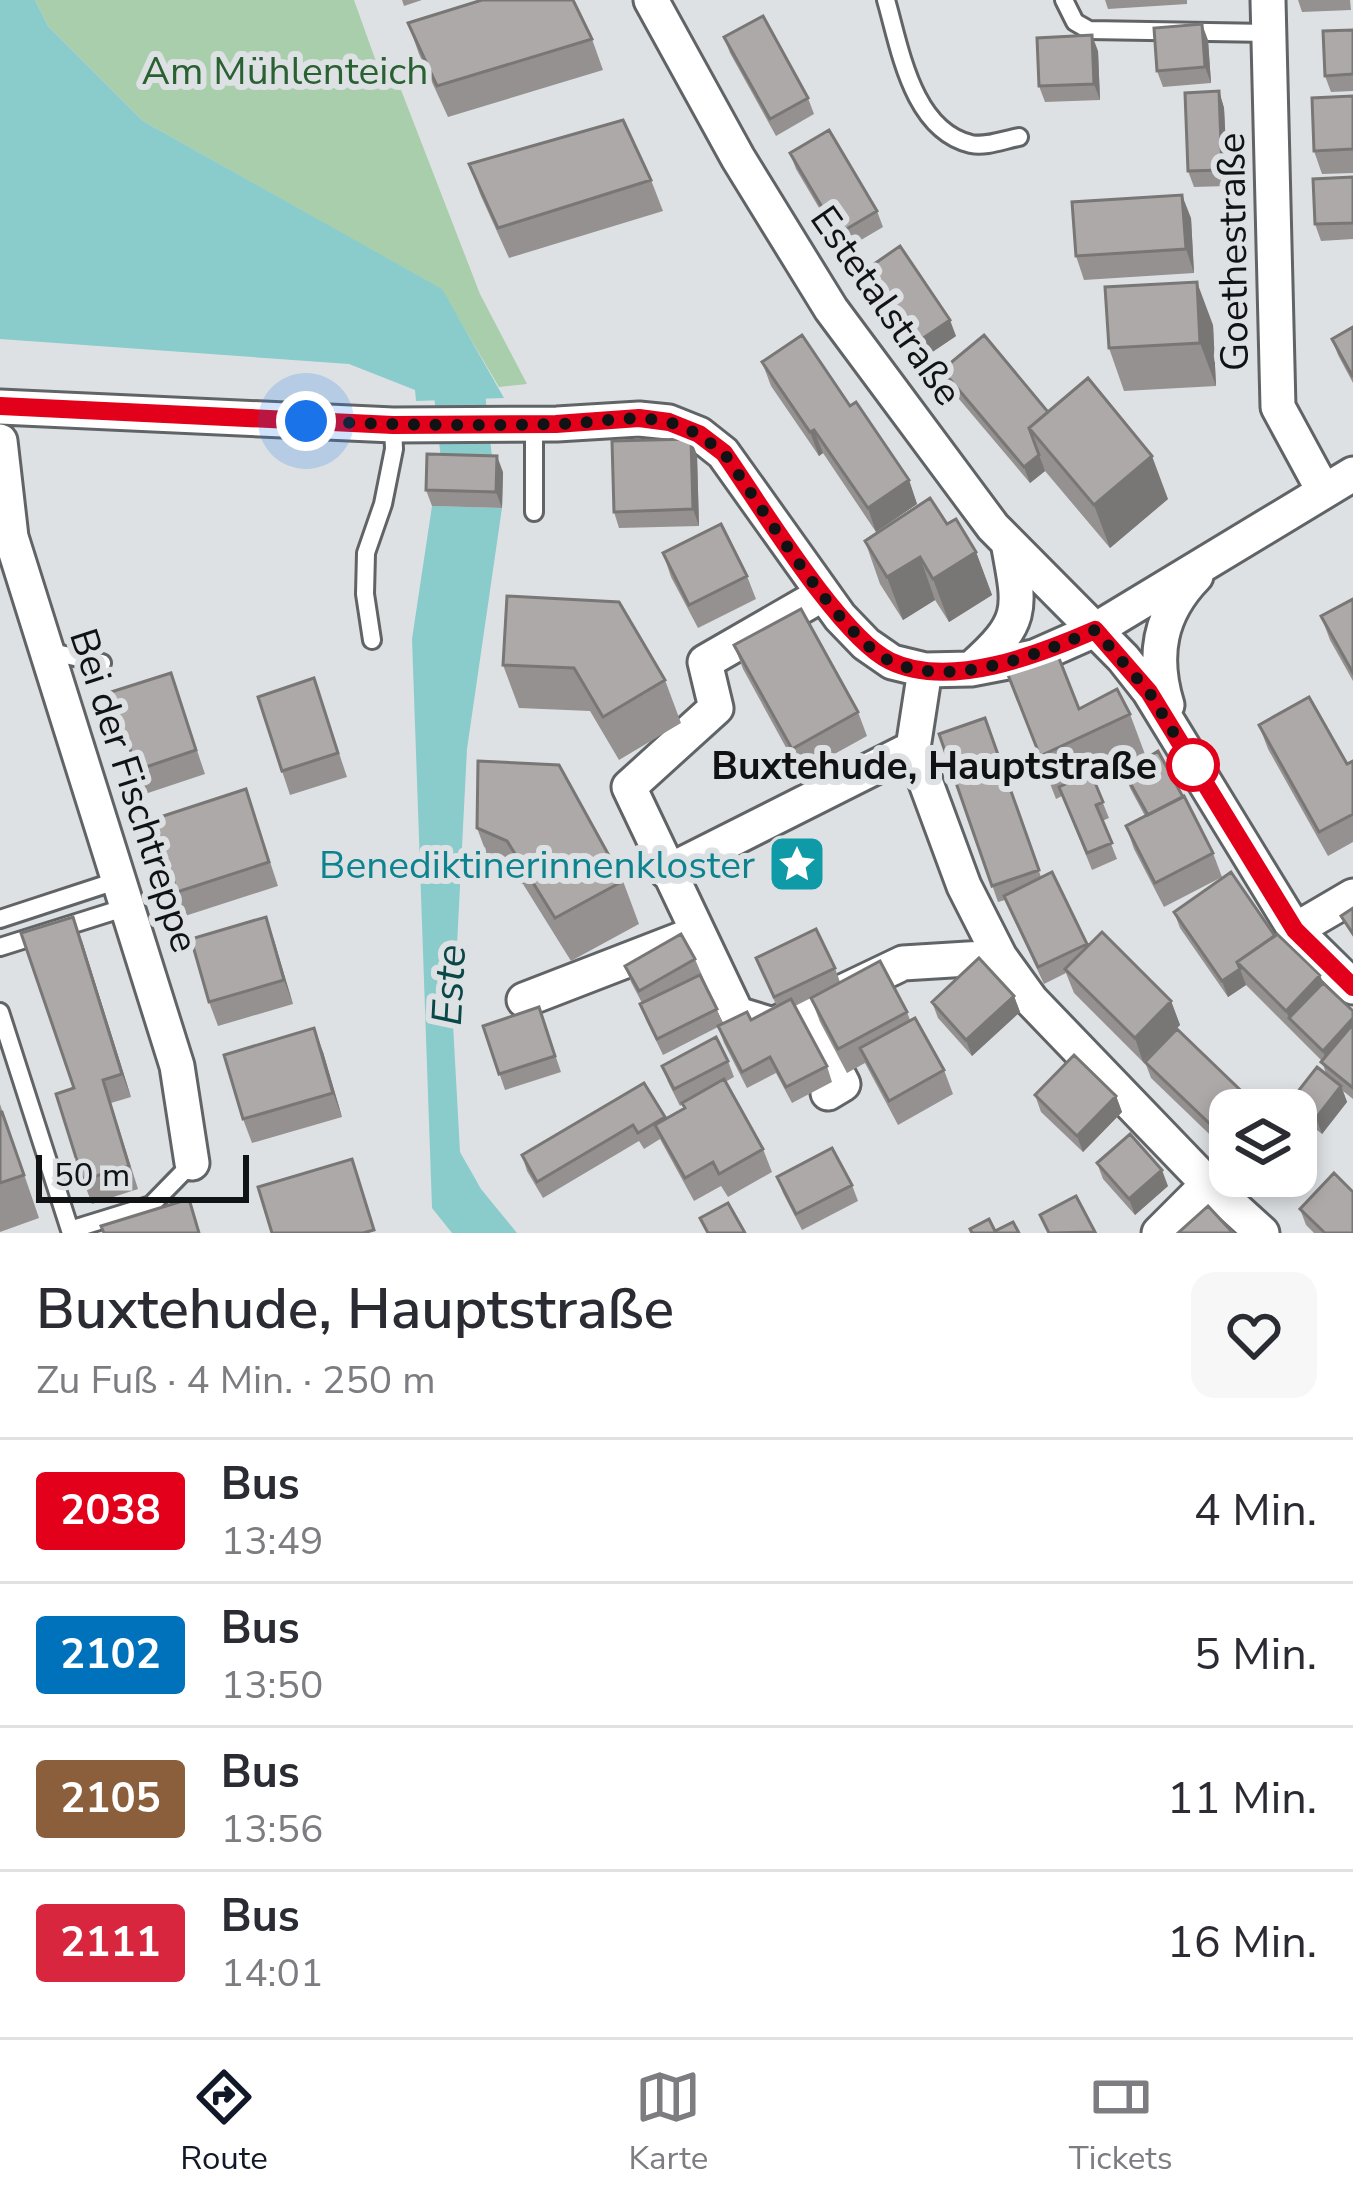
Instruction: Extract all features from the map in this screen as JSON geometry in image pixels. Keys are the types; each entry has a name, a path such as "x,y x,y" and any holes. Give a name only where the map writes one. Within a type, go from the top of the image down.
{"street":[{"name":"Estetalstraße","path":"651,0 738,158 831,309 1009,542 1149,692 1175,735"},
{"name":"Goethestraße","path":"1269,16 1278,407 1323,490"},
{"path":"0,406 406,425 639,418 669,422 699,434 724,453 823,594 866,644 892,662 926,670 971,669 1034,657 1095,630 1353,474"},
{"name":"Bei der Fischtreppe","path":"0,441 11,537 182,1080 192,1163"},
{"path":"971,669 1006,638 1018,605 1009,542"},
{"path":"1216,556 1173,605 1157,649 1158,676 1175,735 1295,930 1353,987"},
{"path":"823,594 705,662 716,708 629,787 667,872 736,1013 772,1025 903,964 1000,957"},
{"path":"926,670 913,748 964,886 1000,957 1031,1000 1208,1184 1262,1233"},
{"path":"667,872 913,748"},
{"path":"1295,930 1353,896"},
{"path":"524,1000 699,932"},
{"path":"805,1011 843,1084 828,1093"},
{"path":"1159,1233 1208,1184"}],"lane":[{"path":"886,0 912,87 928,114 948,133 969,143 1018,136"},
{"path":"1064,0 1075,22 1089,30 1269,16"},
{"path":"520,423 535,512"},
{"path":"372,640 365,595 366,554 394,449 406,425"},
{"path":"46,651 102,663"},
{"path":"0,919 123,893"},
{"path":"0,946 123,893"},
{"path":"0,1012 70,1230 151,1205 192,1163"}],"green space":[{"name":"Am Mühlenteich","path":"35,0 354,0 378,67 391,64 480,294 527,384 499,387 441,289 143,121 48,26"}],"water":[{"path":"0,0 35,0 48,26 143,121 442,289 504,398 416,401 415,390 349,364 0,339"},
{"path":"432,506 502,508 467,749 453,1024 460,1152 481,1189 517,1233 452,1233 432,1208 412,639"}],"building":[{"path":"482,0 573,0 592,39 437,86 408,23"},
{"path":"763,16 808,98 770,119 724,37"},
{"path":"1202,24 1205,67 1157,71 1154,28"},
{"path":"1353,30 1353,74 1325,76 1323,31"},
{"path":"1092,35 1094,84 1039,86 1037,38"},
{"path":"1219,91 1222,170 1188,171 1185,93"},
{"path":"1353,96 1353,149 1314,151 1312,98"},
{"path":"623,120 651,180 498,228 469,164"},
{"path":"829,130 877,211 838,234 790,153"},
{"path":"1353,177 1353,223 1315,224 1313,179"},
{"path":"1182,195 1186,249 1076,256 1072,202"},
{"path":"900,246 950,320 916,343 867,269"},
{"path":"1197,282 1200,343 1109,348 1105,287"},
{"path":"1353,327 1353,377 1332,339"},
{"path":"802,335 850,406 856,402 909,480 868,508 762,362"},
{"path":"984,335 1048,412 1029,428 1039,455 1024,467 942,370"},
{"path":"1088,378 1152,456 1094,505 1029,428"},
{"path":"691,439 693,509 614,512 612,441"},
{"path":"427,454 497,456 496,492 426,490"},
{"path":"930,498 947,524 956,519 976,552 933,579 920,557 887,577 865,541"},
{"path":"721,524 747,576 689,605 663,553"},
{"path":"507,596 619,602 665,680 603,717 574,668 503,665"},
{"path":"1353,599 1353,673 1321,616"},
{"path":"801,609 858,712 792,749 734,645"},
{"path":"1053,643 1079,709 1117,689 1130,714 1040,756 1003,662"},
{"path":"171,673 196,750 137,770 111,692"},
{"path":"314,678 338,753 282,771 258,697"},
{"path":"1309,697 1347,764 1353,761 1353,814 1319,832 1259,725"},
{"path":"985,718 1039,870 992,886 939,734"},
{"path":"1158,751 1183,797 1148,815 1124,772"},
{"path":"478,761 559,765 623,881 555,918 507,841 477,828"},
{"path":"1091,773 1103,802 1096,805 1112,843 1087,853 1059,787"},
{"path":"246,789 269,862 177,892 154,819"},
{"path":"1184,796 1213,853 1155,883 1126,826"},
{"path":"1052,872 1087,944 1038,967 1004,896"},
{"path":"1231,872 1275,936 1237,962 1240,969 1222,981 1174,912"},
{"path":"1353,908 1353,934 1341,916"},
{"path":"73,917 122,1074 103,1080 129,1166 83,1180 56,1094 74,1088 21,933"},
{"path":"266,917 284,980 209,1002 191,939"},
{"path":"816,929 835,968 774,997 756,958"},
{"path":"1102,932 1171,1001 1135,1038 1065,969"},
{"path":"681,934 695,959 639,991 625,966"},
{"path":"1277,934 1320,975 1286,1011 1237,962"},
{"path":"979,958 1014,996 966,1040 932,1002"},
{"path":"880,961 907,1012 838,1049 811,998"},
{"path":"700,975 717,1009 657,1039 640,1004"},
{"path":"1323,983 1353,1011 1353,1018 1323,1051 1289,1018"},
{"path":"791,999 827,1066 786,1087 770,1057 742,1072 718,1026 747,1012 751,1020"},
{"path":"539,1007 555,1056 499,1074 483,1026"},
{"path":"915,1018 944,1070 889,1101 860,1048"},
{"path":"1353,1024 1353,1088 1321,1062"},
{"path":"314,1028 333,1093 243,1119 224,1055"},
{"path":"1177,1029 1239,1089 1209,1089 1209,1123 1145,1062"},
{"path":"716,1037 728,1061 674,1089 662,1066"},
{"path":"1074,1055 1116,1096 1077,1136 1035,1095"},
{"path":"1317,1067 1341,1086 1317,1117 1317,1089 1300,1089"},
{"path":"724,1079 763,1149 719,1174 713,1162 685,1178 655,1125"},
{"path":"644,1083 665,1117 638,1133 633,1125 537,1182 522,1155"},
{"path":"0,1112 24,1175 0,1183"},
{"path":"1130,1134 1162,1170 1129,1199 1097,1163"},
{"path":"832,1148 852,1185 796,1214 777,1177"},
{"path":"352,1159 374,1230 272,1233 258,1187"},
{"path":"1334,1173 1353,1192 1353,1233 1325,1233 1300,1209 1317,1197"},
{"path":"1076,1196 1095,1232 1049,1233 1040,1215"},
{"path":"189,1199 199,1233 104,1233 101,1226"},
{"path":"728,1203 745,1233 708,1233 700,1218"},
{"path":"1208,1206 1233,1233 1178,1233"},
{"path":"989,1219 995,1231 1013,1222 1019,1233 972,1233 970,1229"}],"waterway":[{"name":"Este","path":"417,352 458,380 468,472"}],"bus line":[{"name":"2038","path":"0,406 393,425 556,424 639,418 669,422 699,434 724,453 840,617 892,662 926,670 971,669 1034,657 1095,630 1149,692 1295,930 1353,987"}],"place":[{"name":"Buxtehude, Hauptstraße","path":"1193,765"},
{"name":"Benediktinerinnenkloster","path":"797,864"}],"route":[{"path":"306,421 556,424 639,418 669,422 699,434 724,453 840,617 892,662 926,670 971,669 1034,657 1095,630 1149,692 1193,765"}]}
